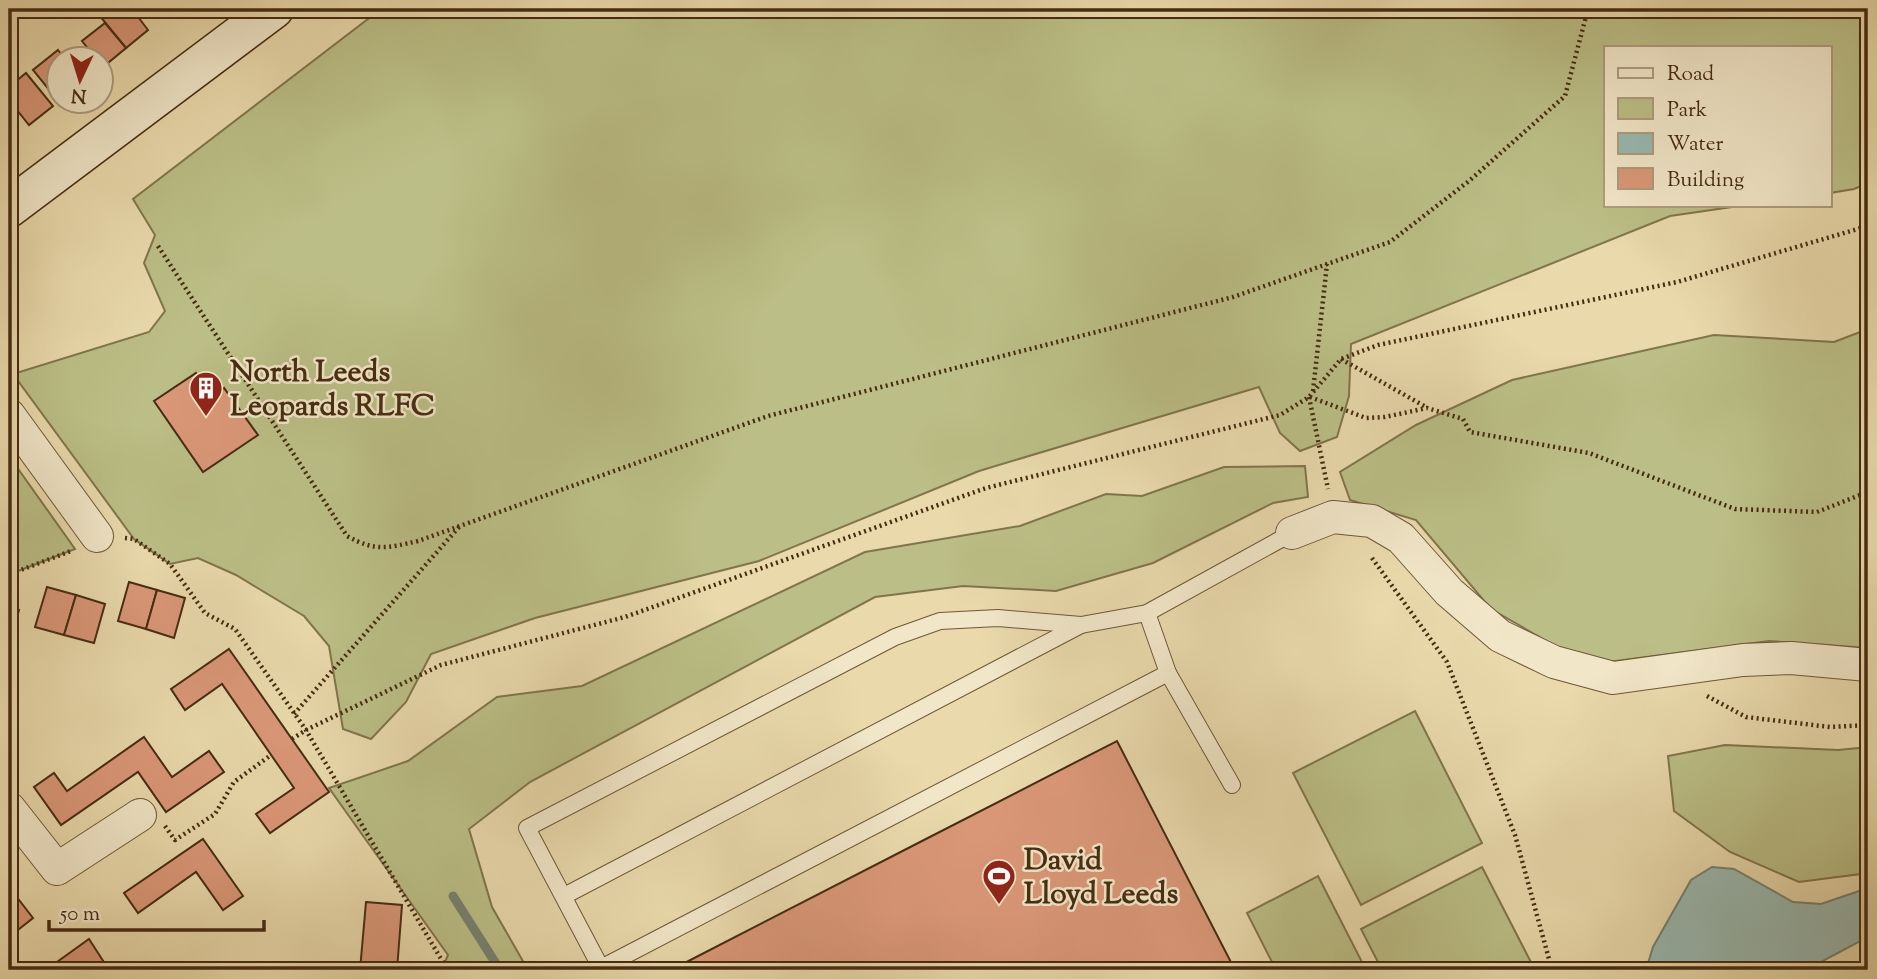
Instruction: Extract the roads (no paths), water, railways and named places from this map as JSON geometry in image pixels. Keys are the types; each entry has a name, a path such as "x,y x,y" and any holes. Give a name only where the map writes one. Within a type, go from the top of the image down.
{"main road":[{"path":"9,208 265,11"}],"street":[{"path":"9,415 97,536"},
{"path":"1292,533 1333,517 1372,521 1401,538 1449,592 1500,636 1554,662 1613,678 1743,660 1791,658 1868,665"},
{"path":"9,808 57,869 140,815"}],"lane":[{"path":"1168,673 601,968 527,828 895,637 940,621 998,618 1082,625 1147,613 1292,533"},
{"path":"1147,613 1168,673 1232,785"},
{"path":"564,896 1082,625"}],"water":[{"path":"1712,867 1734,869 1793,902 1821,904 1868,888 1868,937 1806,970 1646,970 1653,947 1691,880"}],"waterway":[{"path":"453,896 500,970"}],"place":[{"name":"North Leeds Leopards RLFC","path":"206,418"},
{"name":"David Lloyd Leeds","path":"999,906"}]}
